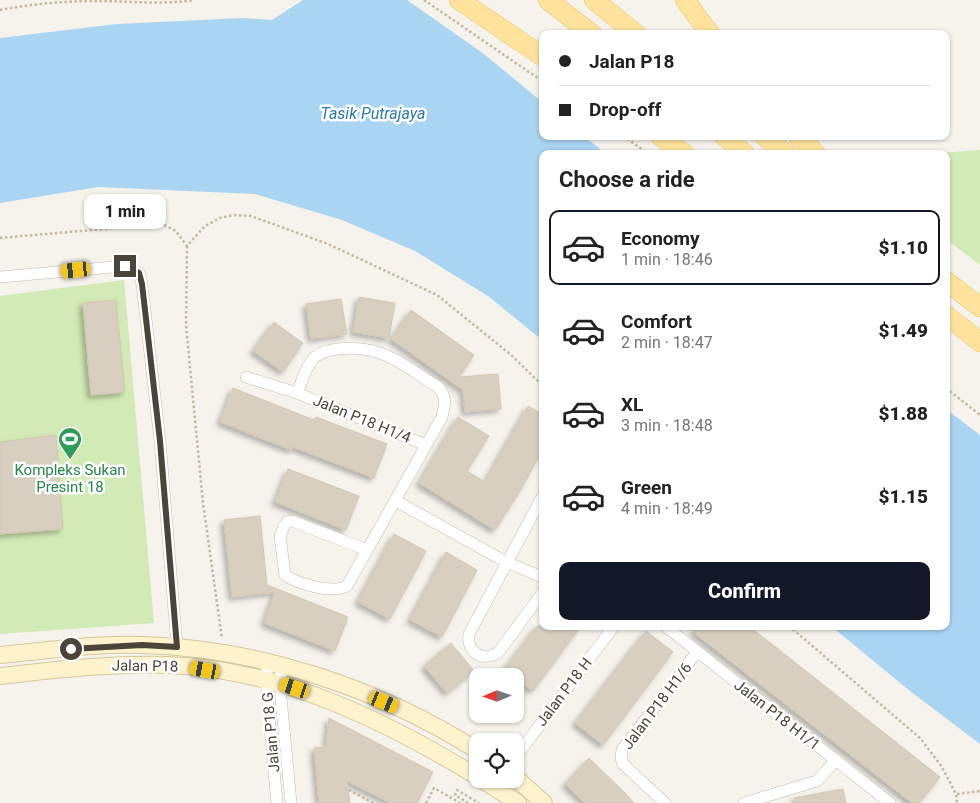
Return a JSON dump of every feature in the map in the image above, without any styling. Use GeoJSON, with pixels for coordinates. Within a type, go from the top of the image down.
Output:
{"type":"FeatureCollection","features":[{"type":"Feature","properties":{"kind":"main road"},"geometry":{"type":"LineString","coordinates":[[459,0],[539,54]]}},
{"type":"Feature","properties":{"kind":"main road"},"geometry":{"type":"LineString","coordinates":[[548,0],[587,30]]}},
{"type":"Feature","properties":{"kind":"main road"},"geometry":{"type":"LineString","coordinates":[[594,0],[631,30]]}},
{"type":"Feature","properties":{"kind":"main road"},"geometry":{"type":"LineString","coordinates":[[685,0],[707,30]]}},
{"type":"Feature","properties":{"kind":"main road"},"geometry":{"type":"LineString","coordinates":[[666,140],[679,150]]}},
{"type":"Feature","properties":{"kind":"main road"},"geometry":{"type":"LineString","coordinates":[[729,140],[740,150]]}},
{"type":"Feature","properties":{"kind":"main road"},"geometry":{"type":"LineString","coordinates":[[769,140],[781,150]]}},
{"type":"Feature","properties":{"kind":"main road"},"geometry":{"type":"LineString","coordinates":[[802,140],[812,150]]}},
{"type":"Feature","properties":{"kind":"main road"},"geometry":{"type":"LineString","coordinates":[[950,285],[980,307]]}},
{"type":"Feature","properties":{"kind":"main road"},"geometry":{"type":"LineString","coordinates":[[950,318],[980,342]]}},
{"type":"Feature","properties":{"kind":"main road"},"geometry":{"type":"LineString","coordinates":[[950,334],[980,354]]}},
{"type":"Feature","properties":{"kind":"street"},"geometry":{"type":"LineString","coordinates":[[0,277],[125,266],[139,273],[142,284],[159,432],[177,647]]}},
{"type":"Feature","properties":{"kind":"street","name":"Jalan P18 H1/4"},"geometry":{"type":"LineString","coordinates":[[297,393],[313,359],[322,353],[350,348],[367,348],[390,356],[438,387],[444,393],[444,409],[426,445],[347,586],[342,589],[327,590],[285,575],[281,530],[287,522],[292,521],[367,550]]}},
{"type":"Feature","properties":{"kind":"street","name":"Jalan P18 H1/4"},"geometry":{"type":"LineString","coordinates":[[246,377],[297,393],[426,445]]}},
{"type":"Feature","properties":{"kind":"street"},"geometry":{"type":"LineString","coordinates":[[396,501],[506,562],[539,576]]}},
{"type":"Feature","properties":{"kind":"street"},"geometry":{"type":"LineString","coordinates":[[539,502],[469,634],[469,645],[476,654],[487,657],[498,653],[539,597]]}},
{"type":"Feature","properties":{"kind":"street","name":"Jalan P18 H"},"geometry":{"type":"LineString","coordinates":[[524,746],[611,630]]}},
{"type":"Feature","properties":{"kind":"street","name":"Jalan P18 H1/1"},"geometry":{"type":"LineString","coordinates":[[670,630],[890,803]]}},
{"type":"Feature","properties":{"kind":"street","name":"Jalan P18"},"geometry":{"type":"LineString","coordinates":[[0,655],[86,647],[142,645],[225,653],[274,663],[316,675],[401,709],[445,730],[469,745]]}},
{"type":"Feature","properties":{"kind":"street","name":"Jalan P18 H1/6"},"geometry":{"type":"LineString","coordinates":[[665,803],[623,764],[621,758],[622,750],[697,652]]}},
{"type":"Feature","properties":{"kind":"street","name":"Jalan P18 G"},"geometry":{"type":"LineString","coordinates":[[274,663],[277,803]]}},
{"type":"Feature","properties":{"kind":"street","name":"Jalan P18"},"geometry":{"type":"LineString","coordinates":[[0,676],[106,665],[186,666],[274,681],[358,713],[420,742],[469,772]]}},
{"type":"Feature","properties":{"kind":"street","name":"Jalan P18 G"},"geometry":{"type":"LineString","coordinates":[[274,681],[281,698],[291,803]]}},
{"type":"Feature","properties":{"kind":"street"},"geometry":{"type":"LineString","coordinates":[[744,803],[817,781],[836,760]]}},
{"type":"Feature","properties":{"kind":"street"},"geometry":{"type":"LineString","coordinates":[[524,785],[544,803]]}},
{"type":"Feature","properties":{"kind":"street"},"geometry":{"type":"LineString","coordinates":[[495,788],[518,803]]}},
{"type":"Feature","properties":{"kind":"path"},"geometry":{"type":"LineString","coordinates":[[0,10],[40,3],[96,1],[177,3],[194,0]]}},
{"type":"Feature","properties":{"kind":"path"},"geometry":{"type":"LineString","coordinates":[[424,0],[539,79]]}},
{"type":"Feature","properties":{"kind":"path"},"geometry":{"type":"LineString","coordinates":[[629,140],[643,150]]}},
{"type":"Feature","properties":{"kind":"path"},"geometry":{"type":"LineString","coordinates":[[187,246],[205,226],[220,218],[234,215],[251,216],[328,244],[436,296],[510,354],[539,382]]}},
{"type":"Feature","properties":{"kind":"path"},"geometry":{"type":"LineString","coordinates":[[0,238],[162,224],[176,231],[187,246],[186,325],[203,503],[220,632],[225,653]]}},
{"type":"Feature","properties":{"kind":"path"},"geometry":{"type":"LineString","coordinates":[[950,391],[980,415]]}},
{"type":"Feature","properties":{"kind":"path"},"geometry":{"type":"LineString","coordinates":[[794,630],[920,738],[942,767],[956,794],[957,803]]}},
{"type":"Feature","properties":{"kind":"path"},"geometry":{"type":"LineString","coordinates":[[426,803],[434,788],[460,803]]}},
{"type":"Feature","properties":{"kind":"path"},"geometry":{"type":"LineString","coordinates":[[348,790],[373,803]]}},
{"type":"Feature","properties":{"kind":"path"},"geometry":{"type":"LineString","coordinates":[[468,803],[455,795],[456,790],[479,803]]}},
{"type":"Feature","properties":{"kind":"path"},"geometry":{"type":"LineString","coordinates":[[956,794],[980,791]]}},
{"type":"Feature","properties":{"kind":"green space"},"geometry":{"type":"Polygon","coordinates":[[[980,150],[980,265],[950,242],[950,152],[980,150]]]}},
{"type":"Feature","properties":{"kind":"green space","name":"Kompleks Sukan Presint 18"},"geometry":{"type":"Polygon","coordinates":[[[124,280],[154,623],[0,634],[0,296],[124,280]]]}},
{"type":"Feature","properties":{"kind":"water","name":"Tasik Putrajaya"},"geometry":{"type":"Polygon","coordinates":[[[303,0],[407,0],[484,54],[539,100],[539,140],[589,140],[601,150],[539,150],[539,338],[488,296],[415,251],[342,220],[255,194],[98,187],[0,203],[0,38],[117,24],[243,18],[272,20],[303,0]]]}},
{"type":"Feature","properties":{"kind":"water"},"geometry":{"type":"Polygon","coordinates":[[[950,412],[980,435],[980,744],[910,691],[836,630],[950,630],[950,412]]]}},
{"type":"Feature","properties":{"kind":"building"},"geometry":{"type":"Polygon","coordinates":[[[359,297],[395,303],[389,338],[353,332],[359,297]]]}},
{"type":"Feature","properties":{"kind":"building"},"geometry":{"type":"Polygon","coordinates":[[[341,299],[347,334],[311,339],[306,304],[341,299]]]}},
{"type":"Feature","properties":{"kind":"building"},"geometry":{"type":"Polygon","coordinates":[[[116,300],[125,392],[91,395],[83,303],[116,300]]]}},
{"type":"Feature","properties":{"kind":"building"},"geometry":{"type":"Polygon","coordinates":[[[411,310],[474,355],[459,377],[498,374],[501,409],[465,412],[463,390],[391,339],[411,310]]]}},
{"type":"Feature","properties":{"kind":"building"},"geometry":{"type":"Polygon","coordinates":[[[274,322],[303,343],[283,372],[253,351],[274,322]]]}},
{"type":"Feature","properties":{"kind":"building"},"geometry":{"type":"Polygon","coordinates":[[[233,388],[314,420],[316,417],[387,444],[374,478],[293,447],[291,450],[220,422],[233,388]]]}},
{"type":"Feature","properties":{"kind":"building"},"geometry":{"type":"Polygon","coordinates":[[[528,406],[539,412],[539,456],[495,530],[419,483],[458,417],[489,436],[467,471],[485,482],[528,406]]]}},
{"type":"Feature","properties":{"kind":"building"},"geometry":{"type":"Polygon","coordinates":[[[56,435],[63,529],[0,534],[0,442],[56,435]]]}},
{"type":"Feature","properties":{"kind":"building"},"geometry":{"type":"Polygon","coordinates":[[[288,469],[359,496],[346,530],[275,502],[288,469]]]}},
{"type":"Feature","properties":{"kind":"building"},"geometry":{"type":"Polygon","coordinates":[[[260,516],[267,585],[348,617],[335,651],[264,623],[275,592],[232,597],[224,520],[260,516]]]}},
{"type":"Feature","properties":{"kind":"building"},"geometry":{"type":"Polygon","coordinates":[[[394,534],[426,551],[390,619],[358,602],[394,534]]]}},
{"type":"Feature","properties":{"kind":"building"},"geometry":{"type":"Polygon","coordinates":[[[446,552],[477,570],[442,637],[410,620],[446,552]]]}},
{"type":"Feature","properties":{"kind":"building"},"geometry":{"type":"Polygon","coordinates":[[[537,626],[539,626],[539,630],[578,630],[533,691],[524,684],[524,668],[506,668],[537,626]]]}},
{"type":"Feature","properties":{"kind":"building"},"geometry":{"type":"Polygon","coordinates":[[[695,630],[754,630],[940,777],[919,803],[912,803],[693,632],[695,630]]]}},
{"type":"Feature","properties":{"kind":"building"},"geometry":{"type":"Polygon","coordinates":[[[646,631],[673,652],[603,745],[575,723],[646,631]]]}},
{"type":"Feature","properties":{"kind":"building"},"geometry":{"type":"Polygon","coordinates":[[[451,643],[472,668],[469,668],[469,675],[447,693],[424,666],[451,643]]]}},
{"type":"Feature","properties":{"kind":"building"},"geometry":{"type":"Polygon","coordinates":[[[329,718],[433,772],[417,803],[391,803],[347,781],[350,803],[319,803],[314,748],[326,747],[329,718]]]}},
{"type":"Feature","properties":{"kind":"building"},"geometry":{"type":"Polygon","coordinates":[[[589,758],[634,803],[585,803],[565,784],[589,758]]]}},
{"type":"Feature","properties":{"kind":"building"},"geometry":{"type":"Polygon","coordinates":[[[843,789],[846,803],[795,803],[794,798],[843,789]]]}},
{"type":"Feature","properties":{"kind":"place","name":"Kompleks Sukan Presint 18"},"geometry":{"type":"Point","coordinates":[70,460]}},
{"type":"Feature","properties":{"kind":"route"},"geometry":{"type":"LineString","coordinates":[[71,649],[142,645],[177,647],[160,441],[142,284],[139,273],[131,267],[125,266]]}}]}
